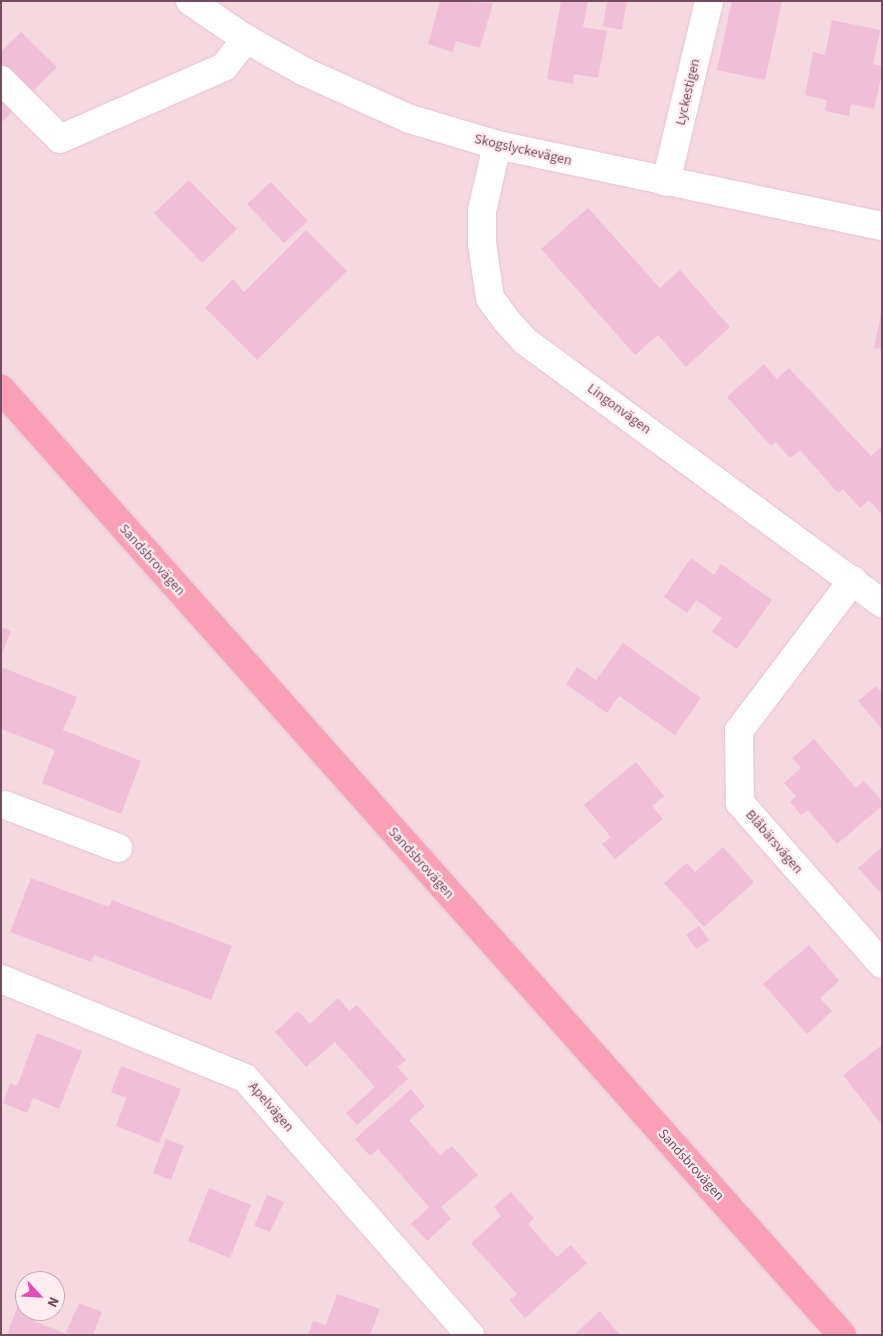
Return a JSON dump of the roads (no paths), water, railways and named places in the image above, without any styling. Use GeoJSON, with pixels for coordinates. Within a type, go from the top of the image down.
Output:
{"type":"FeatureCollection","features":[{"type":"Feature","properties":{"kind":"main road","name":"Sandsbrovägen"},"geometry":{"type":"LineString","coordinates":[[1,389],[842,1335]]}},
{"type":"Feature","properties":{"kind":"street","name":"Skogslyckevägen"},"geometry":{"type":"LineString","coordinates":[[190,1],[246,39],[362,99],[410,119],[497,145],[882,226]]}},
{"type":"Feature","properties":{"kind":"street","name":"Lyckestigen"},"geometry":{"type":"LineString","coordinates":[[666,182],[709,1]]}},
{"type":"Feature","properties":{"kind":"street"},"geometry":{"type":"LineString","coordinates":[[1,80],[60,139],[224,68],[246,39]]}},
{"type":"Feature","properties":{"kind":"street","name":"Lingonvägen"},"geometry":{"type":"LineString","coordinates":[[497,145],[482,211],[482,243],[490,298],[506,320],[525,341],[882,603]]}},
{"type":"Feature","properties":{"kind":"street","name":"Blåbärsvägen"},"geometry":{"type":"LineString","coordinates":[[853,580],[739,731],[740,803],[882,964]]}},
{"type":"Feature","properties":{"kind":"street"},"geometry":{"type":"LineString","coordinates":[[3,806],[118,848]]}},
{"type":"Feature","properties":{"kind":"street","name":"Apelvägen"},"geometry":{"type":"LineString","coordinates":[[1,979],[245,1078],[470,1335]]}}]}
